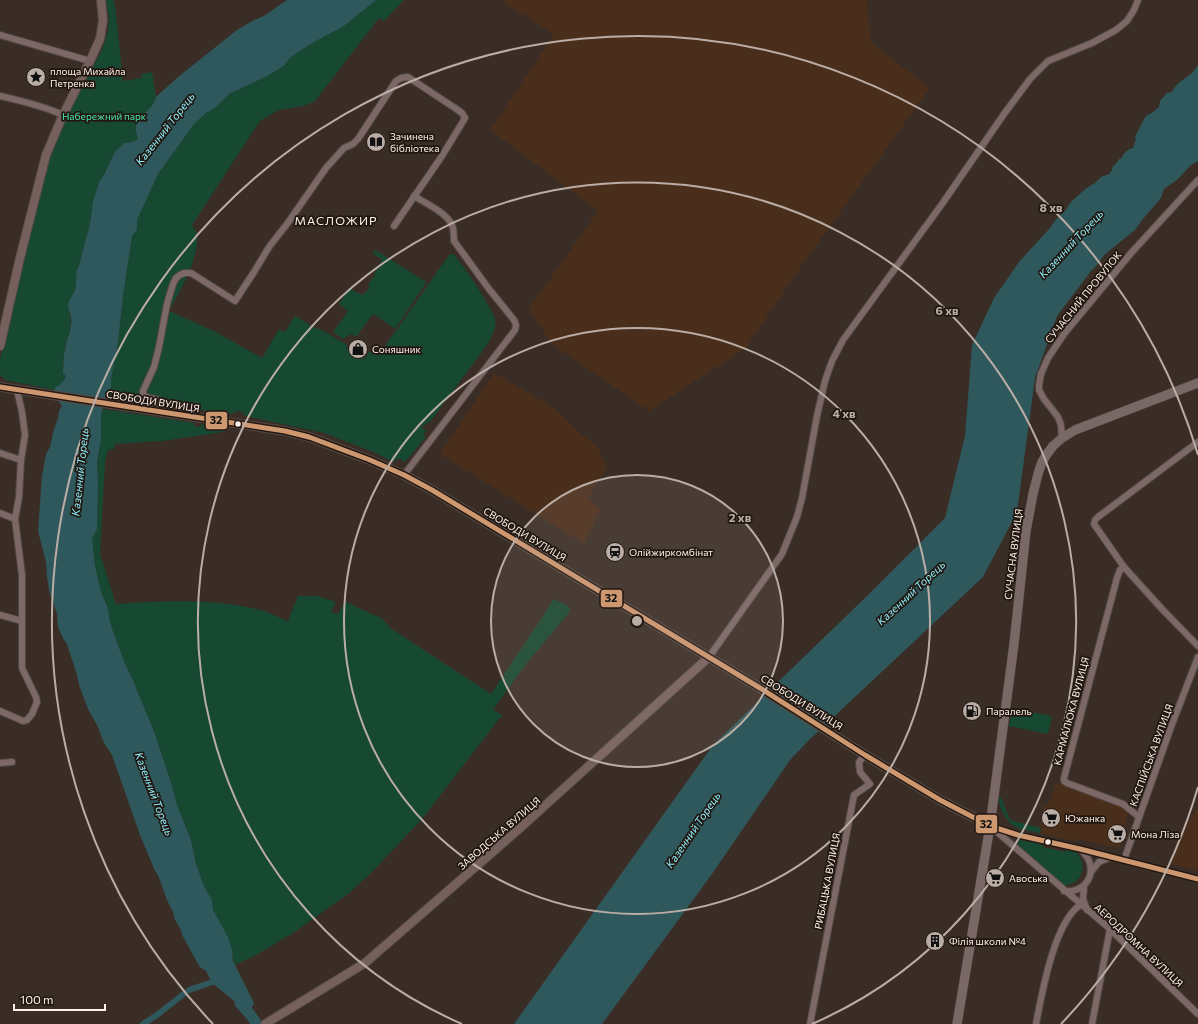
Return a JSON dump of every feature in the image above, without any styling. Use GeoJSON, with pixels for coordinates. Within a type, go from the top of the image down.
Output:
{"type":"FeatureCollection","features":[{"type":"Feature","properties":{"kind":"main road"},"geometry":{"type":"LineString","coordinates":[[0,346],[44,163],[63,115],[100,39],[104,20],[101,0]]}},
{"type":"Feature","properties":{"kind":"main road","name":"СУЧАСНА ВУЛИЦЯ"},"geometry":{"type":"LineString","coordinates":[[957,1024],[990,826],[1014,644],[1026,531],[1033,494],[1042,462],[1053,446],[1075,430],[1198,383]]}},
{"type":"Feature","properties":{"kind":"main road","name":"СВОБОДИ ВУЛИЦЯ"},"geometry":{"type":"LineString","coordinates":[[0,387],[285,431],[309,437],[370,460],[404,475],[486,521],[940,800],[990,826]]}},
{"type":"Feature","properties":{"kind":"main road","name":"ЗАВОДСЬКА ВУЛИЦЯ"},"geometry":{"type":"LineString","coordinates":[[265,1024],[365,963],[519,829],[709,657]]}},
{"type":"Feature","properties":{"kind":"street"},"geometry":{"type":"LineString","coordinates":[[709,657],[782,554],[797,517],[802,498],[825,381],[832,361],[843,340],[942,204],[1030,79],[1048,61],[1092,43],[1116,30],[1127,21],[1138,0]]}},
{"type":"Feature","properties":{"kind":"street"},"geometry":{"type":"LineString","coordinates":[[0,35],[90,61]]}},
{"type":"Feature","properties":{"kind":"street"},"geometry":{"type":"LineString","coordinates":[[158,412],[158,400],[143,396],[143,390],[154,366],[167,304],[176,278],[184,273],[191,273],[235,301],[268,247],[287,224],[326,168],[344,148],[353,144],[358,139],[396,81],[401,78],[408,77],[456,108],[465,118],[442,156],[394,226]]}},
{"type":"Feature","properties":{"kind":"street"},"geometry":{"type":"LineString","coordinates":[[0,96],[32,103],[63,115]]}},
{"type":"Feature","properties":{"kind":"street","name":"СУЧАСНИЙ ПРОВУЛОК"},"geometry":{"type":"LineString","coordinates":[[1062,438],[1061,425],[1058,417],[1039,390],[1044,365],[1072,325],[1132,252],[1198,180]]}},
{"type":"Feature","properties":{"kind":"street"},"geometry":{"type":"LineString","coordinates":[[404,475],[515,330],[516,325],[514,320],[454,241],[453,231],[449,220],[414,196]]}},
{"type":"Feature","properties":{"kind":"street"},"geometry":{"type":"LineString","coordinates":[[0,710],[22,721],[27,720],[32,714],[37,702],[22,668],[22,575],[15,519],[19,497],[21,460],[25,435],[17,390]]}},
{"type":"Feature","properties":{"kind":"street"},"geometry":{"type":"LineString","coordinates":[[1198,442],[1098,517],[1094,524],[1124,567],[1198,646]]}},
{"type":"Feature","properties":{"kind":"street"},"geometry":{"type":"LineString","coordinates":[[0,454],[21,460]]}},
{"type":"Feature","properties":{"kind":"street"},"geometry":{"type":"LineString","coordinates":[[0,513],[15,519]]}},
{"type":"Feature","properties":{"kind":"street","name":"КАРМАЛЮКА ВУЛИЦЯ"},"geometry":{"type":"LineString","coordinates":[[1124,567],[1120,570],[1116,578],[1064,781],[1123,804],[1139,817]]}},
{"type":"Feature","properties":{"kind":"street"},"geometry":{"type":"LineString","coordinates":[[0,615],[22,621]]}},
{"type":"Feature","properties":{"kind":"street","name":"КАСПІЙСЬКА ВУЛИЦЯ"},"geometry":{"type":"LineString","coordinates":[[1124,860],[1198,657]]}},
{"type":"Feature","properties":{"kind":"street","name":"РИБАЦЬКА ВУЛИЦЯ"},"geometry":{"type":"LineString","coordinates":[[810,1024],[854,795],[870,784],[860,772],[859,762],[865,755]]}},
{"type":"Feature","properties":{"kind":"street"},"geometry":{"type":"LineString","coordinates":[[0,763],[12,762]]}},
{"type":"Feature","properties":{"kind":"street"},"geometry":{"type":"LineString","coordinates":[[990,826],[1018,835],[1080,849],[1198,880]]}},
{"type":"Feature","properties":{"kind":"street","name":"АЕРОДРОМНА ВУЛИЦЯ"},"geometry":{"type":"LineString","coordinates":[[990,826],[1080,905],[1110,929],[1198,1014]]}},
{"type":"Feature","properties":{"kind":"street"},"geometry":{"type":"LineString","coordinates":[[1080,849],[1087,857],[1091,872]]}},
{"type":"Feature","properties":{"kind":"street"},"geometry":{"type":"LineString","coordinates":[[1088,911],[1083,899],[1084,886],[1091,872],[1099,862],[1111,857]]}},
{"type":"Feature","properties":{"kind":"street"},"geometry":{"type":"LineString","coordinates":[[1064,891],[1071,892],[1084,886]]}},
{"type":"Feature","properties":{"kind":"street"},"geometry":{"type":"LineString","coordinates":[[1036,1024],[1050,962],[1062,928],[1074,909],[1080,905]]}},
{"type":"Feature","properties":{"kind":"street"},"geometry":{"type":"LineString","coordinates":[[1092,1024],[1110,929]]}},
{"type":"Feature","properties":{"kind":"shaded area"},"geometry":{"type":"Polygon","coordinates":[[[504,0],[867,0],[870,38],[874,45],[930,88],[799,269],[746,348],[649,411],[552,344],[529,309],[598,211],[490,130],[554,34],[503,2],[504,0]]]}},
{"type":"Feature","properties":{"kind":"shaded area"},"geometry":{"type":"Polygon","coordinates":[[[494,373],[553,407],[597,447],[607,466],[588,499],[601,509],[584,544],[440,454],[494,373]]]}},
{"type":"Feature","properties":{"kind":"shaded area"},"geometry":{"type":"Polygon","coordinates":[[[1056,783],[1124,807],[1128,810],[1124,833],[1127,834],[1120,847],[1076,839],[1075,841],[1040,833],[1044,805],[1048,806],[1056,783]]]}},
{"type":"Feature","properties":{"kind":"shaded area"},"geometry":{"type":"Polygon","coordinates":[[[1198,806],[1198,871],[1170,863],[1181,833],[1198,806]]]}},
{"type":"Feature","properties":{"kind":"green space","name":"Набережний парк"},"geometry":{"type":"Polygon","coordinates":[[[106,0],[113,0],[115,5],[123,81],[141,78],[142,74],[152,72],[156,97],[155,101],[140,118],[136,126],[138,139],[132,142],[124,143],[115,152],[99,182],[90,224],[78,269],[76,271],[75,290],[69,304],[71,328],[66,345],[63,369],[66,376],[55,390],[5,380],[0,375],[0,360],[21,267],[49,156],[83,84],[102,50],[108,31],[109,19],[106,0]]]}},
{"type":"Feature","properties":{"kind":"green space"},"geometry":{"type":"Polygon","coordinates":[[[376,0],[404,0],[384,21],[379,18],[315,101],[304,106],[279,110],[260,121],[192,225],[197,235],[195,255],[188,275],[169,311],[214,331],[262,358],[279,329],[285,332],[295,316],[347,345],[346,347],[364,359],[370,351],[378,356],[449,255],[453,254],[483,296],[493,314],[495,325],[489,342],[431,421],[421,427],[426,430],[423,435],[426,437],[407,460],[404,462],[401,459],[397,459],[393,462],[376,453],[324,433],[246,416],[243,412],[236,411],[235,413],[228,414],[106,394],[111,387],[132,236],[137,230],[137,220],[158,174],[194,124],[207,112],[216,107],[229,94],[284,66],[289,59],[298,52],[344,26],[376,0]]]}},
{"type":"Feature","properties":{"kind":"green space"},"geometry":{"type":"Polygon","coordinates":[[[375,250],[426,283],[395,329],[375,315],[372,315],[357,336],[351,334],[343,339],[333,332],[348,311],[339,304],[349,288],[362,295],[370,286],[368,285],[375,275],[374,274],[377,268],[379,269],[382,263],[380,262],[382,259],[373,254],[375,250]]]}},
{"type":"Feature","properties":{"kind":"green space"},"geometry":{"type":"Polygon","coordinates":[[[103,409],[194,423],[194,426],[201,427],[201,424],[224,427],[223,432],[162,441],[115,444],[114,449],[108,450],[105,462],[100,554],[116,604],[169,601],[222,603],[260,610],[288,621],[298,596],[318,596],[336,602],[331,612],[337,614],[346,602],[383,619],[390,628],[491,694],[553,599],[568,606],[570,609],[568,614],[526,664],[493,710],[502,715],[422,819],[370,874],[348,894],[293,933],[256,955],[235,965],[228,937],[213,910],[212,900],[204,886],[196,864],[191,840],[177,805],[155,734],[125,664],[110,623],[108,609],[101,592],[95,566],[92,539],[97,529],[97,462],[101,439],[101,414],[103,409]]]}},
{"type":"Feature","properties":{"kind":"green space"},"geometry":{"type":"Polygon","coordinates":[[[1012,709],[1052,716],[1048,734],[1009,726],[1012,709]]]}},
{"type":"Feature","properties":{"kind":"green space"},"geometry":{"type":"Polygon","coordinates":[[[1001,797],[1010,820],[1041,828],[1040,833],[1023,830],[1011,823],[1000,807],[999,798],[1001,797]]]}},
{"type":"Feature","properties":{"kind":"green space"},"geometry":{"type":"Polygon","coordinates":[[[1019,840],[1043,843],[1043,847],[1065,852],[1067,848],[1075,852],[1080,857],[1082,864],[1080,876],[1070,885],[1063,885],[1018,845],[1019,840]]]}},
{"type":"Feature","properties":{"kind":"water"},"geometry":{"type":"Polygon","coordinates":[[[287,0],[376,0],[344,26],[298,52],[289,59],[284,66],[229,94],[216,107],[206,113],[194,124],[158,174],[137,220],[137,230],[132,236],[111,387],[107,393],[101,414],[101,439],[97,462],[97,529],[92,539],[95,566],[101,592],[108,609],[110,623],[125,664],[155,734],[177,805],[191,840],[196,864],[204,886],[212,900],[213,910],[228,937],[232,950],[233,961],[254,1003],[249,1013],[212,983],[206,971],[200,967],[197,962],[174,918],[158,875],[140,835],[112,755],[104,743],[97,725],[88,709],[67,644],[58,627],[57,614],[49,591],[46,562],[38,531],[42,476],[46,454],[50,447],[59,411],[62,406],[55,396],[55,387],[62,383],[66,376],[63,373],[64,354],[71,324],[68,305],[75,290],[76,271],[78,269],[90,224],[93,202],[99,182],[115,152],[124,143],[132,142],[138,139],[136,126],[140,118],[155,101],[156,97],[178,77],[237,30],[264,16],[287,0]]]}},
{"type":"Feature","properties":{"kind":"water"},"geometry":{"type":"Polygon","coordinates":[[[1198,65],[1198,161],[1190,166],[1178,179],[1164,189],[1161,198],[1135,230],[1104,255],[1057,316],[1035,378],[1017,512],[983,577],[809,740],[790,760],[712,874],[602,1024],[514,1024],[713,745],[945,518],[965,436],[972,345],[994,298],[1019,262],[1050,228],[1057,218],[1065,211],[1071,202],[1101,177],[1109,174],[1119,159],[1122,158],[1128,150],[1133,148],[1136,139],[1135,137],[1147,115],[1159,107],[1160,101],[1167,93],[1172,92],[1176,86],[1192,73],[1198,65]]]}},
{"type":"Feature","properties":{"kind":"waterway"},"geometry":{"type":"LineString","coordinates":[[189,990],[218,980]]}},
{"type":"Feature","properties":{"kind":"waterway"},"geometry":{"type":"LineString","coordinates":[[143,1024],[185,993]]}},
{"type":"Feature","properties":{"kind":"waterway","name":"Казенний Торець"},"geometry":{"type":"LineString","coordinates":[[240,1003],[257,1024]]}},
{"type":"Feature","properties":{"kind":"transit line","name":"32"},"geometry":{"type":"LineString","coordinates":[[0,387],[285,431],[309,437],[370,460],[404,475],[432,490],[760,688],[865,755],[940,800],[990,826],[1018,835],[1198,879]]}},
{"type":"Feature","properties":{"kind":"place","name":"площа Михайла Петренка"},"geometry":{"type":"Point","coordinates":[36,77]}},
{"type":"Feature","properties":{"kind":"place","name":"Зачинена бібліотека"},"geometry":{"type":"Point","coordinates":[376,142]}},
{"type":"Feature","properties":{"kind":"place","name":"Соняшник"},"geometry":{"type":"Point","coordinates":[358,349]}},
{"type":"Feature","properties":{"kind":"place","name":"Олійжиркомбiнат"},"geometry":{"type":"Point","coordinates":[615,552]}},
{"type":"Feature","properties":{"kind":"place","name":"Паралель"},"geometry":{"type":"Point","coordinates":[972,711]}},
{"type":"Feature","properties":{"kind":"place","name":"Южанка"},"geometry":{"type":"Point","coordinates":[1051,818]}},
{"type":"Feature","properties":{"kind":"place","name":"Мона Ліза"},"geometry":{"type":"Point","coordinates":[1117,834]}},
{"type":"Feature","properties":{"kind":"place","name":"Авоська"},"geometry":{"type":"Point","coordinates":[995,878]}},
{"type":"Feature","properties":{"kind":"place","name":"Філія школи №4"},"geometry":{"type":"Point","coordinates":[935,941]}},
{"type":"Feature","properties":{"kind":"district","name":"МАСЛОЖИР"},"geometry":{"type":"Point","coordinates":[336,221]}}]}
